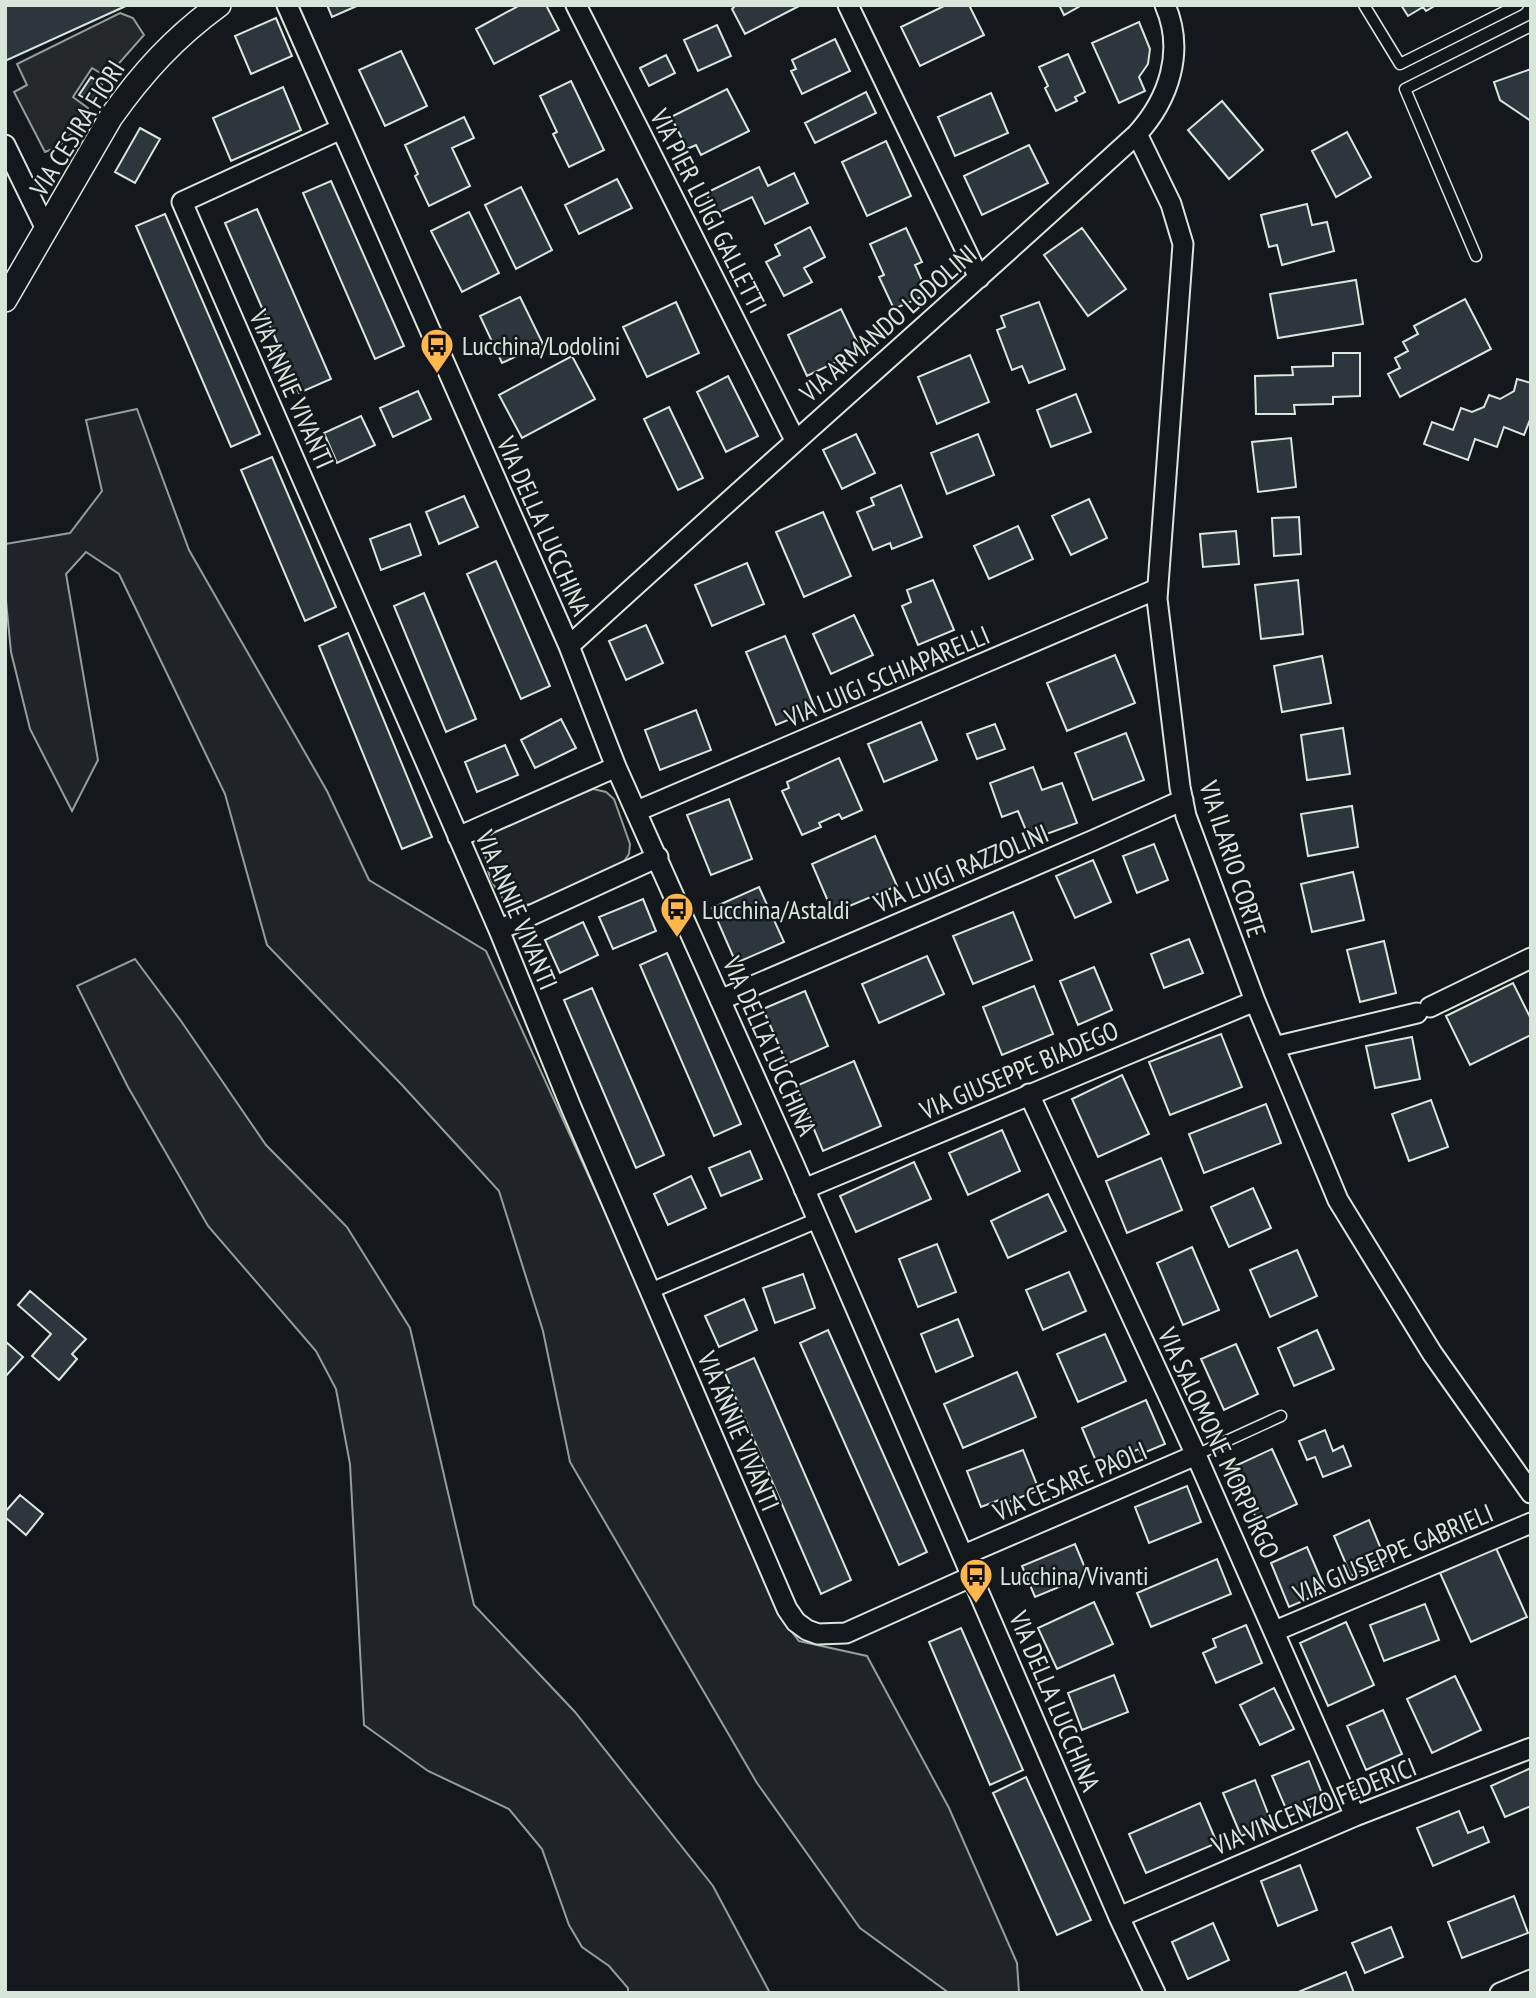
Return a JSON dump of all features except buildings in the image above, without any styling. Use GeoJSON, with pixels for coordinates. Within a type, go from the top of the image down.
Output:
{"type":"FeatureCollection","features":[{"type":"Feature","properties":{"kind":"street","name":"VIA CESIRA FIORI"},"geometry":{"type":"LineString","coordinates":[[5,300],[111,117],[143,74],[186,30],[219,5]]}},
{"type":"Feature","properties":{"kind":"street","name":"VIA DELLA LUCCHINA"},"geometry":{"type":"LineString","coordinates":[[287,5],[569,646],[616,766],[818,1220],[1119,1917],[1155,1993]]}},
{"type":"Feature","properties":{"kind":"street","name":"VIA PIER LUIGI GALLETTI"},"geometry":{"type":"LineString","coordinates":[[576,5],[795,440]]}},
{"type":"Feature","properties":{"kind":"street"},"geometry":{"type":"LineString","coordinates":[[848,5],[979,278]]}},
{"type":"Feature","properties":{"kind":"street","name":"VIA ARMANDO LODOLINI"},"geometry":{"type":"LineString","coordinates":[[569,646],[1137,134],[1155,114],[1163,99],[1173,64],[1172,31],[1165,5]]}},
{"type":"Feature","properties":{"kind":"street","name":"VIA ANNIE VIVANTI"},"geometry":{"type":"LineString","coordinates":[[341,129],[182,202],[499,930],[571,1107],[787,1609],[796,1622],[818,1634],[846,1633],[973,1576]]}},
{"type":"Feature","properties":{"kind":"street","name":"VIA ILARIO CORTE"},"geometry":{"type":"LineString","coordinates":[[1137,134],[1171,204],[1183,244],[1157,589],[1182,800],[1189,826],[1255,1001],[1344,1210],[1432,1353],[1531,1493]]}},
{"type":"Feature","properties":{"kind":"street"},"geometry":{"type":"LineString","coordinates":[[5,145],[46,229]]}},
{"type":"Feature","properties":{"kind":"street","name":"VIA LUIGI SCHIAPARELLI"},"geometry":{"type":"LineString","coordinates":[[637,811],[1157,589]]}},
{"type":"Feature","properties":{"kind":"street"},"geometry":{"type":"LineString","coordinates":[[458,837],[616,766]]}},
{"type":"Feature","properties":{"kind":"street","name":"VIA LUIGI RAZZOLINI"},"geometry":{"type":"LineString","coordinates":[[720,1000],[1182,800]]}},
{"type":"Feature","properties":{"kind":"street"},"geometry":{"type":"LineString","coordinates":[[499,930],[658,857]]}},
{"type":"Feature","properties":{"kind":"street"},"geometry":{"type":"LineString","coordinates":[[1274,1047],[1423,1010],[1531,958]]}},
{"type":"Feature","properties":{"kind":"street","name":"VIA GIUSEPPE BIADEGO"},"geometry":{"type":"LineString","coordinates":[[804,1189],[1255,1001]]}},
{"type":"Feature","properties":{"kind":"street","name":"VIA SALOMONE MORPURGO"},"geometry":{"type":"LineString","coordinates":[[1029,1094],[1196,1455],[1355,1815]]}},
{"type":"Feature","properties":{"kind":"street"},"geometry":{"type":"LineString","coordinates":[[650,1291],[818,1220]]}},
{"type":"Feature","properties":{"kind":"street","name":"VIA CESARE PAOLI"},"geometry":{"type":"LineString","coordinates":[[964,1555],[1196,1455]]}},
{"type":"Feature","properties":{"kind":"street","name":"VIA GIUSEPPE GABRIELI"},"geometry":{"type":"LineString","coordinates":[[1275,1631],[1531,1523]]}},
{"type":"Feature","properties":{"kind":"street","name":"VIA VINCENZO FEDERICI"},"geometry":{"type":"LineString","coordinates":[[1119,1917],[1355,1815],[1531,1748]]}},
{"type":"Feature","properties":{"kind":"street"},"geometry":{"type":"LineString","coordinates":[[1500,1993],[1531,1980]]}},
{"type":"Feature","properties":{"kind":"lane"},"geometry":{"type":"LineString","coordinates":[[1364,5],[1400,64],[1518,5]]}},
{"type":"Feature","properties":{"kind":"lane"},"geometry":{"type":"LineString","coordinates":[[1476,256],[1405,89],[1531,26]]}},
{"type":"Feature","properties":{"kind":"lane"},"geometry":{"type":"LineString","coordinates":[[1196,1455],[1281,1416]]}},
{"type":"Feature","properties":{"kind":"shaded area"},"geometry":{"type":"Polygon","coordinates":[[[120,13],[133,18],[144,35],[107,77],[92,68],[73,97],[88,108],[75,131],[58,147],[45,152],[14,92],[27,85],[17,64],[120,13]]]}},
{"type":"Feature","properties":{"kind":"shaded area"},"geometry":{"type":"Polygon","coordinates":[[[137,409],[189,550],[327,791],[369,880],[486,951],[668,1350],[782,1619],[799,1641],[867,1656],[949,1808],[1017,1963],[1019,1993],[949,1993],[860,1928],[757,1783],[570,1462],[543,1331],[499,1191],[402,1085],[267,945],[225,794],[119,574],[86,552],[66,574],[98,760],[72,811],[30,729],[11,652],[5,591],[5,544],[70,533],[102,491],[86,420],[137,409]]]}},
{"type":"Feature","properties":{"kind":"shaded area"},"geometry":{"type":"Polygon","coordinates":[[[593,789],[606,792],[614,799],[630,844],[629,854],[623,863],[534,904],[521,905],[505,901],[489,875],[487,865],[487,846],[496,829],[593,789]]]}},
{"type":"Feature","properties":{"kind":"shaded area"},"geometry":{"type":"Polygon","coordinates":[[[135,959],[266,1145],[347,1227],[410,1328],[474,1605],[575,1712],[713,1886],[770,1993],[628,1993],[628,1988],[609,1966],[582,1947],[569,1925],[542,1849],[509,1809],[428,1771],[364,1725],[350,1464],[336,1389],[316,1351],[208,1226],[128,1087],[77,986],[135,959]]]}},
{"type":"Feature","properties":{"kind":"place","name":"Lucchina/Lodolini"},"geometry":{"type":"Point","coordinates":[437,375]}},
{"type":"Feature","properties":{"kind":"place","name":"Lucchina/Astaldi"},"geometry":{"type":"Point","coordinates":[677,939]}},
{"type":"Feature","properties":{"kind":"place","name":"Lucchina/Vivanti"},"geometry":{"type":"Point","coordinates":[976,1605]}}]}
